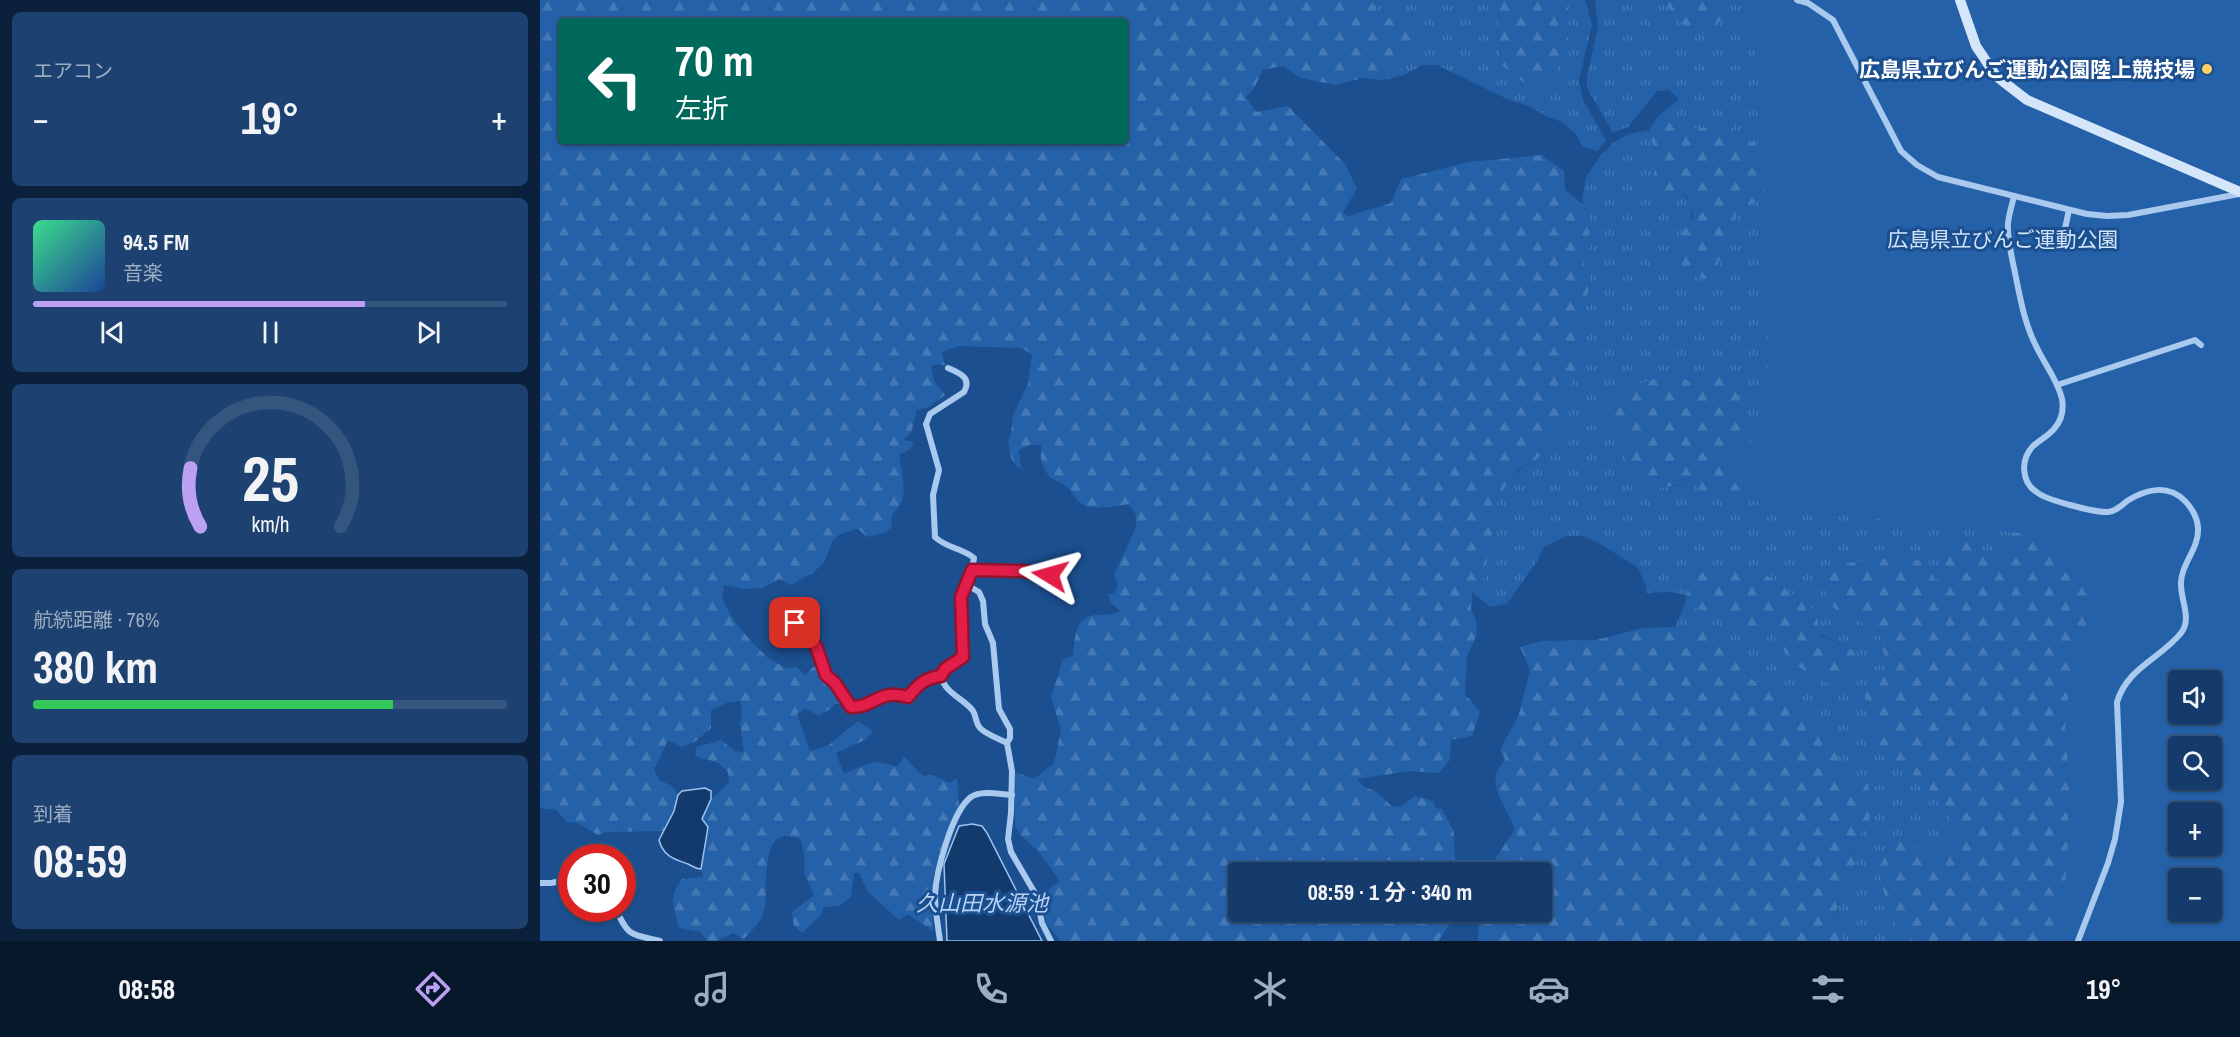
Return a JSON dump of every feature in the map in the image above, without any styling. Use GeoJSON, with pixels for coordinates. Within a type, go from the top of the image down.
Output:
{"type":"FeatureCollection","features":[{"type":"Feature","properties":{"kind":"street"},"geometry":{"type":"LineString","coordinates":[[1797,0],[1808,3],[1833,20],[1901,151],[1917,165],[1938,177],[2069,210],[2107,216],[2128,215],[2240,193]]}},
{"type":"Feature","properties":{"kind":"street"},"geometry":{"type":"LineString","coordinates":[[1960,0],[1976,46],[1996,76],[2027,100],[2240,193]]}},
{"type":"Feature","properties":{"kind":"street"},"geometry":{"type":"LineString","coordinates":[[2014,196],[2008,224],[2009,241],[2025,321],[2061,397],[2061,417],[2054,429],[2027,454],[2024,464],[2028,484],[2036,493],[2107,512],[2140,494],[2162,489],[2174,493],[2190,506],[2196,518],[2198,530],[2194,547],[2182,576],[2182,596],[2186,615],[2181,633],[2133,674],[2120,693],[2117,702],[2121,802],[2115,839],[2078,941]]}},
{"type":"Feature","properties":{"kind":"street"},"geometry":{"type":"LineString","coordinates":[[2063,238],[2069,210]]}},
{"type":"Feature","properties":{"kind":"street"},"geometry":{"type":"LineString","coordinates":[[2057,385],[2195,340],[2201,345]]}},
{"type":"Feature","properties":{"kind":"street"},"geometry":{"type":"LineString","coordinates":[[948,368],[961,373],[967,380],[967,386],[964,392],[930,414],[927,419],[926,424],[939,470],[933,495],[935,537],[940,542],[968,553],[974,558],[972,570],[961,597],[963,657],[945,669],[941,681],[959,701],[973,711],[982,730],[1007,743]]}},
{"type":"Feature","properties":{"kind":"street"},"geometry":{"type":"LineString","coordinates":[[972,570],[1023,571],[1050,575]]}},
{"type":"Feature","properties":{"kind":"street"},"geometry":{"type":"LineString","coordinates":[[967,585],[979,592],[983,601],[985,624],[993,643],[999,709],[1010,729],[1010,738],[1007,743],[1011,762],[1009,846],[1036,895],[1042,923],[1051,941]]}},
{"type":"Feature","properties":{"kind":"street"},"geometry":{"type":"LineString","coordinates":[[795,623],[816,646],[826,675],[835,683],[851,707],[859,707],[886,694],[908,697],[921,681],[941,676]]}},
{"type":"Feature","properties":{"kind":"street"},"geometry":{"type":"LineString","coordinates":[[940,941],[935,896],[938,874],[951,829],[963,806],[971,798],[980,794],[1011,795]]}},
{"type":"Feature","properties":{"kind":"street"},"geometry":{"type":"LineString","coordinates":[[540,883],[558,882]]}},
{"type":"Feature","properties":{"kind":"street"},"geometry":{"type":"LineString","coordinates":[[621,922],[624,928],[636,935],[660,941]]}},
{"type":"Feature","properties":{"kind":"green space"},"geometry":{"type":"Polygon","coordinates":[[[540,0],[1371,0],[1380,16],[1417,24],[1419,41],[1397,61],[1405,75],[1382,80],[1363,78],[1335,85],[1301,78],[1283,66],[1263,70],[1254,88],[1246,97],[1256,112],[1288,106],[1345,164],[1357,189],[1343,212],[1348,216],[1391,203],[1401,179],[1469,162],[1542,155],[1564,171],[1565,190],[1583,204],[1590,223],[1589,244],[1584,264],[1590,284],[1583,312],[1578,368],[1568,389],[1560,429],[1543,432],[1547,449],[1514,474],[1497,504],[1481,589],[1472,592],[1471,610],[1476,620],[1477,634],[1467,657],[1465,694],[1480,712],[1472,736],[1451,740],[1450,760],[1439,773],[1410,771],[1357,779],[1364,787],[1375,791],[1392,806],[1400,807],[1415,796],[1433,801],[1436,808],[1442,809],[1454,832],[1455,862],[1228,862],[1228,922],[1451,922],[1438,941],[1060,941],[1046,923],[1042,894],[1060,881],[1038,851],[1021,836],[1015,826],[1015,772],[1034,779],[1054,763],[1061,730],[1051,697],[1063,659],[1073,656],[1077,630],[1083,620],[1120,611],[1111,603],[1107,594],[1114,593],[1118,585],[1114,575],[1136,527],[1136,515],[1129,504],[1102,508],[1083,504],[1066,486],[1046,472],[1041,460],[1041,445],[1030,445],[1019,450],[1021,468],[1017,467],[1011,458],[1008,441],[1013,415],[1028,384],[1032,354],[1021,348],[959,346],[942,352],[945,365],[931,365],[934,381],[945,395],[929,407],[917,410],[911,433],[903,440],[914,442],[910,449],[899,455],[904,487],[902,501],[892,515],[891,528],[884,533],[867,537],[858,529],[840,534],[832,542],[825,561],[814,572],[791,585],[780,579],[762,588],[743,589],[724,585],[722,599],[736,624],[769,659],[786,668],[797,667],[805,675],[813,667],[819,666],[846,704],[835,704],[819,716],[805,708],[797,714],[810,751],[829,745],[858,721],[873,731],[865,740],[836,753],[844,774],[876,763],[897,767],[904,757],[923,776],[932,775],[950,783],[957,778],[959,806],[945,837],[934,873],[933,931],[908,914],[899,920],[867,891],[859,873],[854,873],[851,897],[839,906],[824,907],[821,915],[802,933],[794,926],[792,912],[814,895],[804,873],[805,858],[801,839],[786,836],[778,838],[769,854],[764,912],[744,939],[733,933],[717,941],[708,941],[700,932],[679,928],[673,902],[675,891],[682,879],[703,877],[701,869],[708,827],[702,819],[711,799],[729,783],[728,772],[719,763],[695,756],[697,747],[721,740],[735,751],[744,752],[740,701],[729,702],[711,710],[711,728],[696,741],[682,747],[668,740],[654,770],[660,781],[671,785],[678,795],[665,831],[607,832],[598,835],[577,823],[567,822],[556,810],[540,808],[540,0]]]}},
{"type":"Feature","properties":{"kind":"green space"},"geometry":{"type":"Polygon","coordinates":[[[1371,0],[1492,0],[1498,8],[1501,64],[1569,43],[1566,20],[1570,0],[1585,0],[1592,25],[1579,80],[1583,100],[1606,140],[1597,151],[1583,147],[1575,133],[1562,122],[1529,106],[1509,100],[1437,65],[1422,65],[1405,75],[1397,62],[1380,16],[1371,0]]]}},
{"type":"Feature","properties":{"kind":"green space"},"geometry":{"type":"Polygon","coordinates":[[[1492,0],[1570,0],[1566,20],[1569,43],[1561,64],[1548,84],[1532,89],[1501,64],[1498,8],[1492,0]]]}},
{"type":"Feature","properties":{"kind":"green space"},"geometry":{"type":"Polygon","coordinates":[[[1595,0],[1663,0],[1671,13],[1712,26],[1725,16],[1732,0],[1756,0],[1769,143],[1742,147],[1729,121],[1710,128],[1677,128],[1658,116],[1679,99],[1669,90],[1657,91],[1628,127],[1613,133],[1587,88],[1587,75],[1598,28],[1595,0]]]}},
{"type":"Feature","properties":{"kind":"green space"},"geometry":{"type":"Polygon","coordinates":[[[1663,0],[1732,0],[1725,16],[1705,34],[1680,22],[1663,0]]]}},
{"type":"Feature","properties":{"kind":"green space","name":"広島県立びんご運動公園"},"geometry":{"type":"Polygon","coordinates":[[[1746,0],[2240,0],[2240,941],[2050,941],[2065,890],[2069,776],[2065,728],[2069,689],[2076,650],[2094,610],[2097,589],[2083,571],[2056,550],[2030,535],[1959,523],[1923,524],[1857,516],[1802,513],[1745,498],[1729,473],[1731,456],[1750,442],[1762,408],[1768,364],[1765,185],[1758,130],[1759,70],[1745,15],[1746,0]]]}},
{"type":"Feature","properties":{"kind":"green space"},"geometry":{"type":"Polygon","coordinates":[[[1658,116],[1677,128],[1710,128],[1729,121],[1742,147],[1752,142],[1769,143],[1795,192],[1738,207],[1722,257],[1715,266],[1731,277],[1716,281],[1680,274],[1674,261],[1683,227],[1694,217],[1687,196],[1680,189],[1660,198],[1649,191],[1655,160],[1649,130],[1658,116]]]}},
{"type":"Feature","properties":{"kind":"green space"},"geometry":{"type":"Polygon","coordinates":[[[1649,130],[1655,161],[1649,191],[1660,198],[1680,189],[1691,208],[1691,230],[1680,274],[1716,281],[1730,277],[1714,266],[1722,257],[1738,207],[1795,191],[1780,425],[1754,423],[1738,405],[1721,373],[1690,382],[1625,443],[1625,466],[1667,488],[1688,482],[1753,482],[2005,523],[2014,542],[2000,565],[1834,608],[1879,632],[1888,674],[1883,752],[1920,780],[1949,810],[1957,839],[1933,853],[1891,919],[1915,941],[1844,941],[1836,929],[1837,907],[1849,889],[1855,865],[1854,841],[1863,831],[1846,776],[1822,722],[1788,698],[1751,679],[1730,649],[1707,630],[1675,627],[1685,604],[1771,632],[1795,665],[1854,651],[1692,570],[1687,595],[1670,592],[1646,593],[1646,586],[1638,568],[1584,536],[1567,536],[1544,547],[1507,604],[1490,607],[1472,592],[1481,589],[1499,497],[1511,478],[1536,459],[1543,432],[1560,429],[1568,389],[1578,368],[1583,312],[1590,284],[1584,264],[1589,244],[1590,223],[1582,199],[1586,177],[1601,155],[1613,143],[1629,134],[1649,130]]]}},
{"type":"Feature","properties":{"kind":"green space"},"geometry":{"type":"Polygon","coordinates":[[[1674,373],[1690,382],[1721,373],[1741,386],[1738,405],[1754,423],[1780,425],[1753,482],[1736,490],[1707,494],[1688,482],[1647,492],[1625,466],[1625,443],[1600,416],[1611,398],[1632,386],[1674,373]]]}},
{"type":"Feature","properties":{"kind":"green space"},"geometry":{"type":"Polygon","coordinates":[[[2005,523],[2113,540],[2097,654],[2072,665],[2095,688],[2064,941],[1915,941],[1891,919],[1878,870],[1895,837],[1933,853],[1956,839],[1949,810],[1920,780],[1883,752],[1862,689],[1888,674],[1879,632],[1834,608],[1819,578],[1846,563],[1896,557],[1929,562],[1935,580],[1947,578],[1939,555],[1948,538],[1966,536],[2000,564],[2014,542],[2005,523]]]}},
{"type":"Feature","properties":{"kind":"green space"},"geometry":{"type":"Polygon","coordinates":[[[1755,567],[1816,611],[1820,635],[1854,651],[1861,676],[1828,684],[1795,665],[1771,632],[1685,604],[1692,570],[1755,567]]]}},
{"type":"Feature","properties":{"kind":"green space"},"geometry":{"type":"Polygon","coordinates":[[[1643,628],[1707,629],[1730,649],[1751,679],[1788,698],[1822,722],[1846,776],[1868,784],[1871,815],[1866,827],[1854,841],[1855,865],[1849,889],[1837,907],[1836,929],[1844,941],[1478,941],[1479,922],[1552,922],[1552,862],[1493,862],[1515,829],[1495,781],[1505,759],[1500,750],[1519,714],[1530,670],[1520,647],[1541,641],[1596,640],[1643,628]]]}},
{"type":"Feature","properties":{"kind":"water"},"geometry":{"type":"Polygon","coordinates":[[[705,788],[711,791],[711,799],[702,819],[708,827],[701,869],[670,856],[663,850],[659,840],[674,811],[678,795],[682,791],[705,788]]]}},
{"type":"Feature","properties":{"kind":"water","name":"久山田水源池"},"geometry":{"type":"Polygon","coordinates":[[[972,824],[982,826],[987,833],[1042,941],[947,941],[944,864],[959,826],[972,824]]]}},
{"type":"Feature","properties":{"kind":"place","name":"広島県立びんご運動公園陸上競技場"},"geometry":{"type":"Point","coordinates":[2207,69]}},
{"type":"Feature","properties":{"kind":"route"},"geometry":{"type":"LineString","coordinates":[[795,623],[816,646],[826,675],[835,683],[851,707],[859,707],[886,694],[908,697],[921,681],[941,676],[945,669],[963,657],[961,597],[972,570],[1023,571],[1050,575]]}}]}
